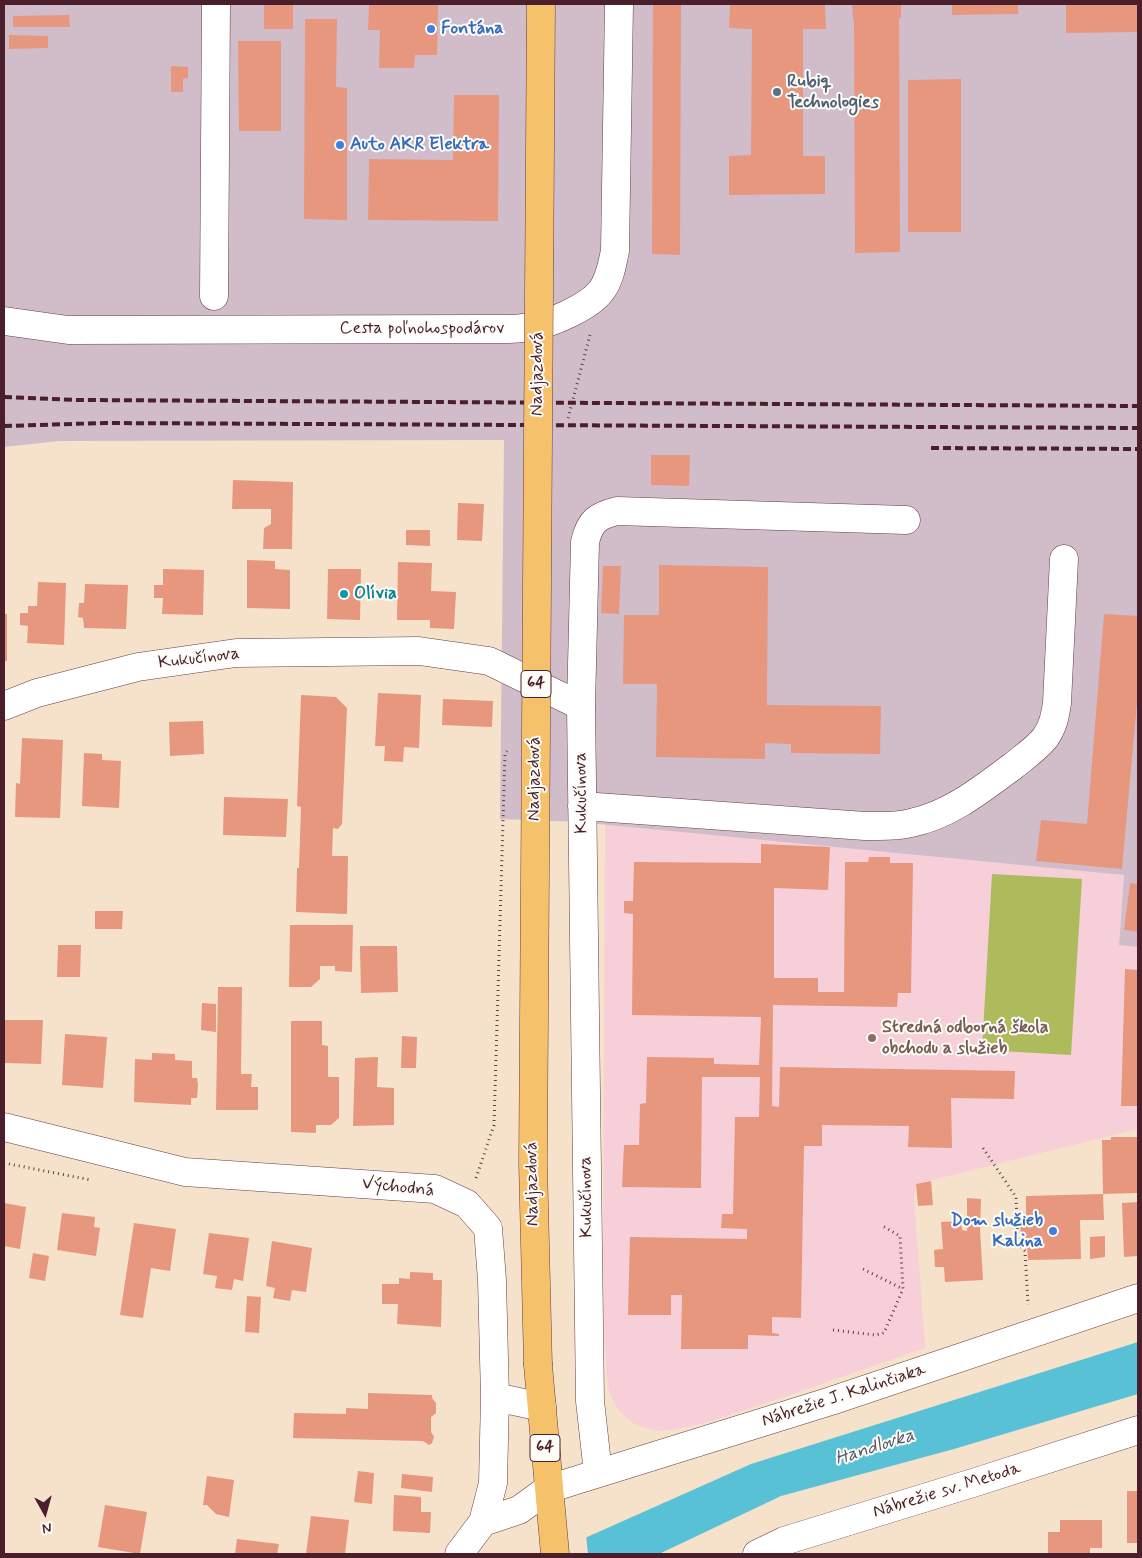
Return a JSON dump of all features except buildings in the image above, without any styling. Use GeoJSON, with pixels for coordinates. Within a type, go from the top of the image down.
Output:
{"type":"FeatureCollection","features":[{"type":"Feature","properties":{"kind":"main road","name":"Nadjazdová"},"geometry":{"type":"LineString","coordinates":[[541,4],[532,1163],[538,1365],[554,1543]]}},
{"type":"Feature","properties":{"kind":"street"},"geometry":{"type":"LineString","coordinates":[[214,296],[216,4]]}},
{"type":"Feature","properties":{"kind":"street","name":"Cesta poľnohospodárov"},"geometry":{"type":"LineString","coordinates":[[4,321],[68,330],[464,329],[530,327],[563,317],[583,306],[601,291],[610,275],[615,251],[619,4]]}},
{"type":"Feature","properties":{"kind":"street"},"geometry":{"type":"LineString","coordinates":[[581,706],[585,542],[588,529],[595,520],[605,514],[617,511],[906,520]]}},
{"type":"Feature","properties":{"kind":"street"},"geometry":{"type":"LineString","coordinates":[[582,806],[865,826],[911,824],[936,816],[983,789],[1038,747],[1052,727],[1056,716],[1057,703],[1064,559]]}},
{"type":"Feature","properties":{"kind":"street","name":"Kukučínova"},"geometry":{"type":"LineString","coordinates":[[4,706],[37,693],[138,666],[236,652],[419,651],[489,661],[581,706],[590,1401],[598,1474]]}},
{"type":"Feature","properties":{"kind":"street","name":"Východná"},"geometry":{"type":"LineString","coordinates":[[4,1127],[185,1172],[435,1189],[467,1204],[488,1228],[492,1280],[495,1397],[493,1483],[483,1522]]}},
{"type":"Feature","properties":{"kind":"street","name":"Nábrežie J. Kalinčiaka"},"geometry":{"type":"LineString","coordinates":[[483,1522],[519,1510],[548,1489],[598,1474],[828,1392],[1030,1334],[1138,1298]]}},
{"type":"Feature","properties":{"kind":"street"},"geometry":{"type":"LineString","coordinates":[[495,1397],[542,1407]]}},
{"type":"Feature","properties":{"kind":"street","name":"Nábrežie sv. Metoda"},"geometry":{"type":"LineString","coordinates":[[756,1554],[784,1541],[1138,1430]]}},
{"type":"Feature","properties":{"kind":"street"},"geometry":{"type":"LineString","coordinates":[[459,1554],[483,1522]]}},
{"type":"Feature","properties":{"kind":"path"},"geometry":{"type":"LineString","coordinates":[[567,425],[601,291]]}},
{"type":"Feature","properties":{"kind":"path"},"geometry":{"type":"LineString","coordinates":[[467,1204],[494,1125],[505,754],[510,746]]}},
{"type":"Feature","properties":{"kind":"path"},"geometry":{"type":"LineString","coordinates":[[983,1148],[1016,1198],[1018,1244],[1025,1251],[1030,1334]]}},
{"type":"Feature","properties":{"kind":"path"},"geometry":{"type":"LineString","coordinates":[[833,1330],[875,1335],[884,1333],[904,1289],[900,1236],[881,1225]]}},
{"type":"Feature","properties":{"kind":"path"},"geometry":{"type":"LineString","coordinates":[[863,1269],[904,1289]]}},
{"type":"Feature","properties":{"kind":"shaded area"},"geometry":{"type":"Polygon","coordinates":[[[4,4],[1138,4],[1138,947],[1119,945],[1124,875],[578,822],[500,819],[504,440],[59,441],[4,447],[4,4]]]}},
{"type":"Feature","properties":{"kind":"shaded area","name":"Stredná odborná škola obchodu a služieb"},"geometry":{"type":"Polygon","coordinates":[[[605,824],[772,836],[1124,875],[1119,945],[1138,947],[1138,1129],[916,1184],[914,1197],[925,1348],[705,1423],[658,1431],[633,1423],[622,1414],[614,1403],[609,1391],[606,1370],[603,1288],[605,824]]]}},
{"type":"Feature","properties":{"kind":"green space"},"geometry":{"type":"Polygon","coordinates":[[[992,874],[1082,879],[1071,1055],[982,1050],[992,874]]]}},
{"type":"Feature","properties":{"kind":"water","name":"Handlovka"},"geometry":{"type":"Polygon","coordinates":[[[1138,1342],[1138,1394],[954,1449],[781,1496],[659,1554],[549,1554],[751,1464],[1138,1342]]]}},
{"type":"Feature","properties":{"kind":"pier"},"geometry":{"type":"Polygon","coordinates":[[[586,1535],[588,1554],[547,1554],[548,1552],[586,1535]]]}},
{"type":"Feature","properties":{"kind":"railway"},"geometry":{"type":"LineString","coordinates":[[4,397],[78,400],[1138,406]]}},
{"type":"Feature","properties":{"kind":"railway"},"geometry":{"type":"LineString","coordinates":[[4,426],[105,423],[1138,428]]}},
{"type":"Feature","properties":{"kind":"railway"},"geometry":{"type":"LineString","coordinates":[[931,448],[1138,449]]}},
{"type":"Feature","properties":{"kind":"place","name":"Fontána"},"geometry":{"type":"Point","coordinates":[431,29]}},
{"type":"Feature","properties":{"kind":"place","name":"Rubiq Technologies"},"geometry":{"type":"Point","coordinates":[777,92]}},
{"type":"Feature","properties":{"kind":"place","name":"Auto AKR Elektra"},"geometry":{"type":"Point","coordinates":[340,145]}},
{"type":"Feature","properties":{"kind":"place","name":"Olívia"},"geometry":{"type":"Point","coordinates":[344,594]}},
{"type":"Feature","properties":{"kind":"place","name":"Stredná odborná škola obchodu a služieb"},"geometry":{"type":"Point","coordinates":[872,1038]}},
{"type":"Feature","properties":{"kind":"place","name":"Dom služieb Kalina"},"geometry":{"type":"Point","coordinates":[1053,1231]}}]}
